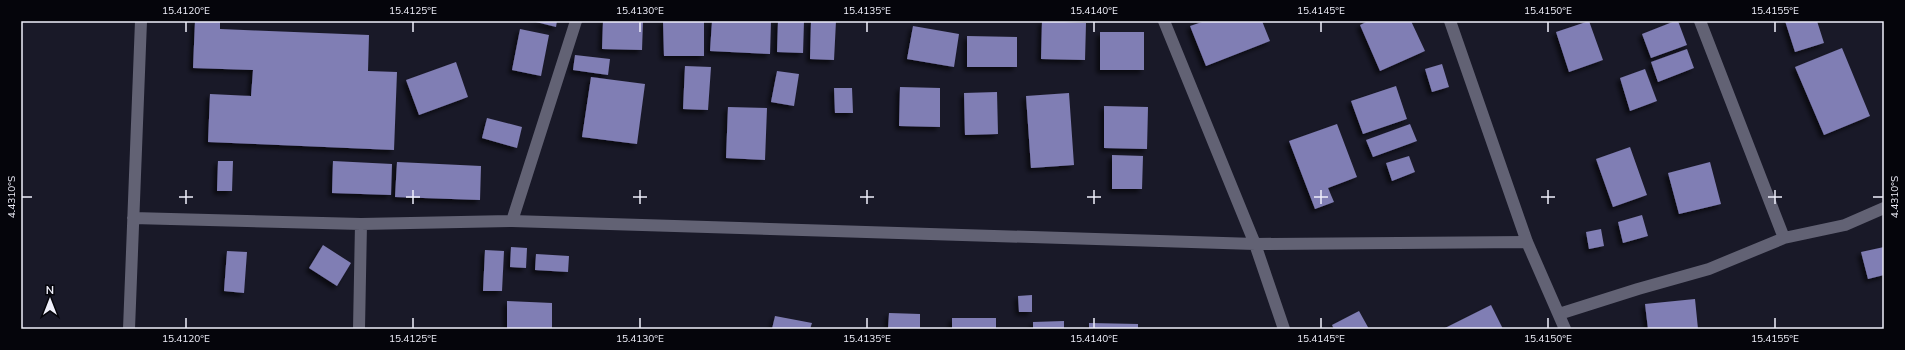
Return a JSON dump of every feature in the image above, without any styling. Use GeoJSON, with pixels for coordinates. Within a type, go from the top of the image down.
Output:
{"type":"FeatureCollection","features":[{"type":"Feature","properties":{"kind":"street"},"geometry":{"type":"LineString","coordinates":[[129,329],[141,21]]}},
{"type":"Feature","properties":{"kind":"street"},"geometry":{"type":"LineString","coordinates":[[512,221],[576,21]]}},
{"type":"Feature","properties":{"kind":"street"},"geometry":{"type":"LineString","coordinates":[[1164,21],[1255,244],[1284,329]]}},
{"type":"Feature","properties":{"kind":"street"},"geometry":{"type":"LineString","coordinates":[[1450,21],[1527,242],[1565,329]]}},
{"type":"Feature","properties":{"kind":"street"},"geometry":{"type":"LineString","coordinates":[[1700,21],[1784,238]]}},
{"type":"Feature","properties":{"kind":"street"},"geometry":{"type":"LineString","coordinates":[[1559,314],[1638,289],[1709,269],[1784,238],[1845,225],[1884,208]]}},
{"type":"Feature","properties":{"kind":"street"},"geometry":{"type":"LineString","coordinates":[[134,218],[361,224],[512,221],[1255,244],[1527,242]]}},
{"type":"Feature","properties":{"kind":"street"},"geometry":{"type":"LineString","coordinates":[[359,329],[361,224]]}},
{"type":"Feature","properties":{"kind":"building"},"geometry":{"type":"Polygon","coordinates":[[[195,21],[220,21],[220,29],[369,35],[368,71],[397,72],[394,150],[208,142],[210,94],[251,96],[253,70],[193,68],[195,21]]]}},
{"type":"Feature","properties":{"kind":"building"},"geometry":{"type":"Polygon","coordinates":[[[532,21],[557,21],[556,27],[532,21]]]}},
{"type":"Feature","properties":{"kind":"building"},"geometry":{"type":"Polygon","coordinates":[[[603,21],[643,21],[642,50],[602,49],[603,21]]]}},
{"type":"Feature","properties":{"kind":"building"},"geometry":{"type":"Polygon","coordinates":[[[663,21],[704,21],[704,56],[664,56],[663,21]]]}},
{"type":"Feature","properties":{"kind":"building"},"geometry":{"type":"Polygon","coordinates":[[[712,21],[771,21],[770,54],[710,51],[712,21]]]}},
{"type":"Feature","properties":{"kind":"building"},"geometry":{"type":"Polygon","coordinates":[[[778,21],[804,21],[803,53],[777,52],[778,21]]]}},
{"type":"Feature","properties":{"kind":"building"},"geometry":{"type":"Polygon","coordinates":[[[811,21],[836,21],[834,60],[810,59],[811,21]]]}},
{"type":"Feature","properties":{"kind":"building"},"geometry":{"type":"Polygon","coordinates":[[[1042,21],[1086,23],[1085,60],[1041,59],[1042,21]]]}},
{"type":"Feature","properties":{"kind":"building"},"geometry":{"type":"Polygon","coordinates":[[[1205,21],[1262,21],[1270,41],[1206,66],[1190,26],[1205,21]]]}},
{"type":"Feature","properties":{"kind":"building"},"geometry":{"type":"Polygon","coordinates":[[[1368,21],[1411,21],[1425,51],[1380,71],[1360,25],[1368,21]]]}},
{"type":"Feature","properties":{"kind":"building"},"geometry":{"type":"Polygon","coordinates":[[[1589,21],[1603,60],[1569,72],[1556,32],[1589,21]]]}},
{"type":"Feature","properties":{"kind":"building"},"geometry":{"type":"Polygon","coordinates":[[[1678,21],[1687,45],[1651,58],[1642,34],[1678,21]]]}},
{"type":"Feature","properties":{"kind":"building"},"geometry":{"type":"Polygon","coordinates":[[[1785,21],[1817,21],[1824,43],[1795,52],[1785,21]]]}},
{"type":"Feature","properties":{"kind":"building"},"geometry":{"type":"Polygon","coordinates":[[[913,26],[959,34],[954,67],[907,59],[913,26]]]}},
{"type":"Feature","properties":{"kind":"building"},"geometry":{"type":"Polygon","coordinates":[[[520,29],[549,35],[541,76],[512,70],[520,29]]]}},
{"type":"Feature","properties":{"kind":"building"},"geometry":{"type":"Polygon","coordinates":[[[1100,32],[1144,32],[1144,70],[1100,70],[1100,32]]]}},
{"type":"Feature","properties":{"kind":"building"},"geometry":{"type":"Polygon","coordinates":[[[967,36],[1017,37],[1017,67],[967,67],[967,36]]]}},
{"type":"Feature","properties":{"kind":"building"},"geometry":{"type":"Polygon","coordinates":[[[1842,48],[1870,116],[1824,135],[1795,67],[1842,48]]]}},
{"type":"Feature","properties":{"kind":"building"},"geometry":{"type":"Polygon","coordinates":[[[1687,49],[1694,68],[1658,82],[1651,62],[1687,49]]]}},
{"type":"Feature","properties":{"kind":"building"},"geometry":{"type":"Polygon","coordinates":[[[575,55],[610,59],[608,75],[573,70],[575,55]]]}},
{"type":"Feature","properties":{"kind":"building"},"geometry":{"type":"Polygon","coordinates":[[[456,62],[468,97],[419,115],[406,80],[456,62]]]}},
{"type":"Feature","properties":{"kind":"building"},"geometry":{"type":"Polygon","coordinates":[[[1442,64],[1449,87],[1432,92],[1425,69],[1442,64]]]}},
{"type":"Feature","properties":{"kind":"building"},"geometry":{"type":"Polygon","coordinates":[[[685,66],[711,67],[708,110],[683,109],[685,66]]]}},
{"type":"Feature","properties":{"kind":"building"},"geometry":{"type":"Polygon","coordinates":[[[1645,69],[1657,101],[1630,111],[1620,78],[1645,69]]]}},
{"type":"Feature","properties":{"kind":"building"},"geometry":{"type":"Polygon","coordinates":[[[777,71],[799,74],[794,106],[771,102],[777,71]]]}},
{"type":"Feature","properties":{"kind":"building"},"geometry":{"type":"Polygon","coordinates":[[[591,77],[645,84],[637,144],[582,137],[591,77]]]}},
{"type":"Feature","properties":{"kind":"building"},"geometry":{"type":"Polygon","coordinates":[[[1396,86],[1407,119],[1363,134],[1351,101],[1396,86]]]}},
{"type":"Feature","properties":{"kind":"building"},"geometry":{"type":"Polygon","coordinates":[[[900,87],[940,88],[940,127],[899,126],[900,87]]]}},
{"type":"Feature","properties":{"kind":"building"},"geometry":{"type":"Polygon","coordinates":[[[834,88],[852,88],[853,113],[835,113],[834,88]]]}},
{"type":"Feature","properties":{"kind":"building"},"geometry":{"type":"Polygon","coordinates":[[[997,92],[998,134],[965,135],[964,93],[997,92]]]}},
{"type":"Feature","properties":{"kind":"building"},"geometry":{"type":"Polygon","coordinates":[[[1069,93],[1074,165],[1031,168],[1026,96],[1069,93]]]}},
{"type":"Feature","properties":{"kind":"building"},"geometry":{"type":"Polygon","coordinates":[[[1104,106],[1148,107],[1147,149],[1104,148],[1104,106]]]}},
{"type":"Feature","properties":{"kind":"building"},"geometry":{"type":"Polygon","coordinates":[[[728,107],[767,108],[765,160],[726,158],[728,107]]]}},
{"type":"Feature","properties":{"kind":"building"},"geometry":{"type":"Polygon","coordinates":[[[487,118],[522,127],[517,148],[482,138],[487,118]]]}},
{"type":"Feature","properties":{"kind":"building"},"geometry":{"type":"Polygon","coordinates":[[[1337,124],[1357,177],[1328,188],[1334,202],[1315,209],[1289,141],[1337,124]]]}},
{"type":"Feature","properties":{"kind":"building"},"geometry":{"type":"Polygon","coordinates":[[[1410,124],[1417,141],[1373,157],[1366,140],[1410,124]]]}},
{"type":"Feature","properties":{"kind":"building"},"geometry":{"type":"Polygon","coordinates":[[[1630,147],[1647,195],[1613,207],[1596,159],[1630,147]]]}},
{"type":"Feature","properties":{"kind":"building"},"geometry":{"type":"Polygon","coordinates":[[[1112,155],[1143,156],[1142,189],[1112,189],[1112,155]]]}},
{"type":"Feature","properties":{"kind":"building"},"geometry":{"type":"Polygon","coordinates":[[[1409,156],[1415,172],[1392,181],[1386,163],[1409,156]]]}},
{"type":"Feature","properties":{"kind":"building"},"geometry":{"type":"Polygon","coordinates":[[[218,161],[233,161],[232,191],[217,191],[218,161]]]}},
{"type":"Feature","properties":{"kind":"building"},"geometry":{"type":"Polygon","coordinates":[[[333,161],[392,164],[391,195],[332,193],[333,161]]]}},
{"type":"Feature","properties":{"kind":"building"},"geometry":{"type":"Polygon","coordinates":[[[397,162],[481,166],[480,200],[395,197],[397,162]]]}},
{"type":"Feature","properties":{"kind":"building"},"geometry":{"type":"Polygon","coordinates":[[[1710,162],[1721,204],[1679,214],[1668,173],[1710,162]]]}},
{"type":"Feature","properties":{"kind":"building"},"geometry":{"type":"Polygon","coordinates":[[[1642,215],[1648,236],[1623,243],[1618,222],[1642,215]]]}},
{"type":"Feature","properties":{"kind":"building"},"geometry":{"type":"Polygon","coordinates":[[[1601,229],[1604,246],[1589,249],[1586,232],[1601,229]]]}},
{"type":"Feature","properties":{"kind":"building"},"geometry":{"type":"Polygon","coordinates":[[[323,245],[351,263],[337,286],[309,268],[323,245]]]}},
{"type":"Feature","properties":{"kind":"building"},"geometry":{"type":"Polygon","coordinates":[[[511,247],[527,248],[526,268],[510,267],[511,247]]]}},
{"type":"Feature","properties":{"kind":"building"},"geometry":{"type":"Polygon","coordinates":[[[1884,247],[1884,275],[1868,279],[1861,252],[1884,247]]]}},
{"type":"Feature","properties":{"kind":"building"},"geometry":{"type":"Polygon","coordinates":[[[485,250],[504,251],[502,291],[483,291],[485,250]]]}},
{"type":"Feature","properties":{"kind":"building"},"geometry":{"type":"Polygon","coordinates":[[[227,251],[247,252],[244,293],[224,291],[227,251]]]}},
{"type":"Feature","properties":{"kind":"building"},"geometry":{"type":"Polygon","coordinates":[[[536,254],[569,256],[568,272],[535,270],[536,254]]]}},
{"type":"Feature","properties":{"kind":"building"},"geometry":{"type":"Polygon","coordinates":[[[1032,295],[1032,312],[1019,312],[1018,296],[1032,295]]]}},
{"type":"Feature","properties":{"kind":"building"},"geometry":{"type":"Polygon","coordinates":[[[1695,299],[1698,329],[1648,329],[1645,304],[1695,299]]]}},
{"type":"Feature","properties":{"kind":"building"},"geometry":{"type":"Polygon","coordinates":[[[507,301],[552,303],[552,329],[507,329],[507,301]]]}},
{"type":"Feature","properties":{"kind":"building"},"geometry":{"type":"Polygon","coordinates":[[[1491,305],[1503,329],[1443,329],[1491,305]]]}},
{"type":"Feature","properties":{"kind":"building"},"geometry":{"type":"Polygon","coordinates":[[[1359,311],[1369,329],[1334,329],[1332,325],[1359,311]]]}},
{"type":"Feature","properties":{"kind":"building"},"geometry":{"type":"Polygon","coordinates":[[[889,313],[920,314],[920,329],[888,329],[889,313]]]}},
{"type":"Feature","properties":{"kind":"building"},"geometry":{"type":"Polygon","coordinates":[[[775,316],[812,323],[810,329],[772,329],[775,316]]]}},
{"type":"Feature","properties":{"kind":"building"},"geometry":{"type":"Polygon","coordinates":[[[952,318],[996,318],[996,329],[952,329],[952,318]]]}},
{"type":"Feature","properties":{"kind":"building"},"geometry":{"type":"Polygon","coordinates":[[[1064,321],[1064,329],[1033,329],[1033,322],[1064,321]]]}},
{"type":"Feature","properties":{"kind":"building"},"geometry":{"type":"Polygon","coordinates":[[[1089,323],[1138,324],[1138,329],[1089,329],[1089,323]]]}}]}
